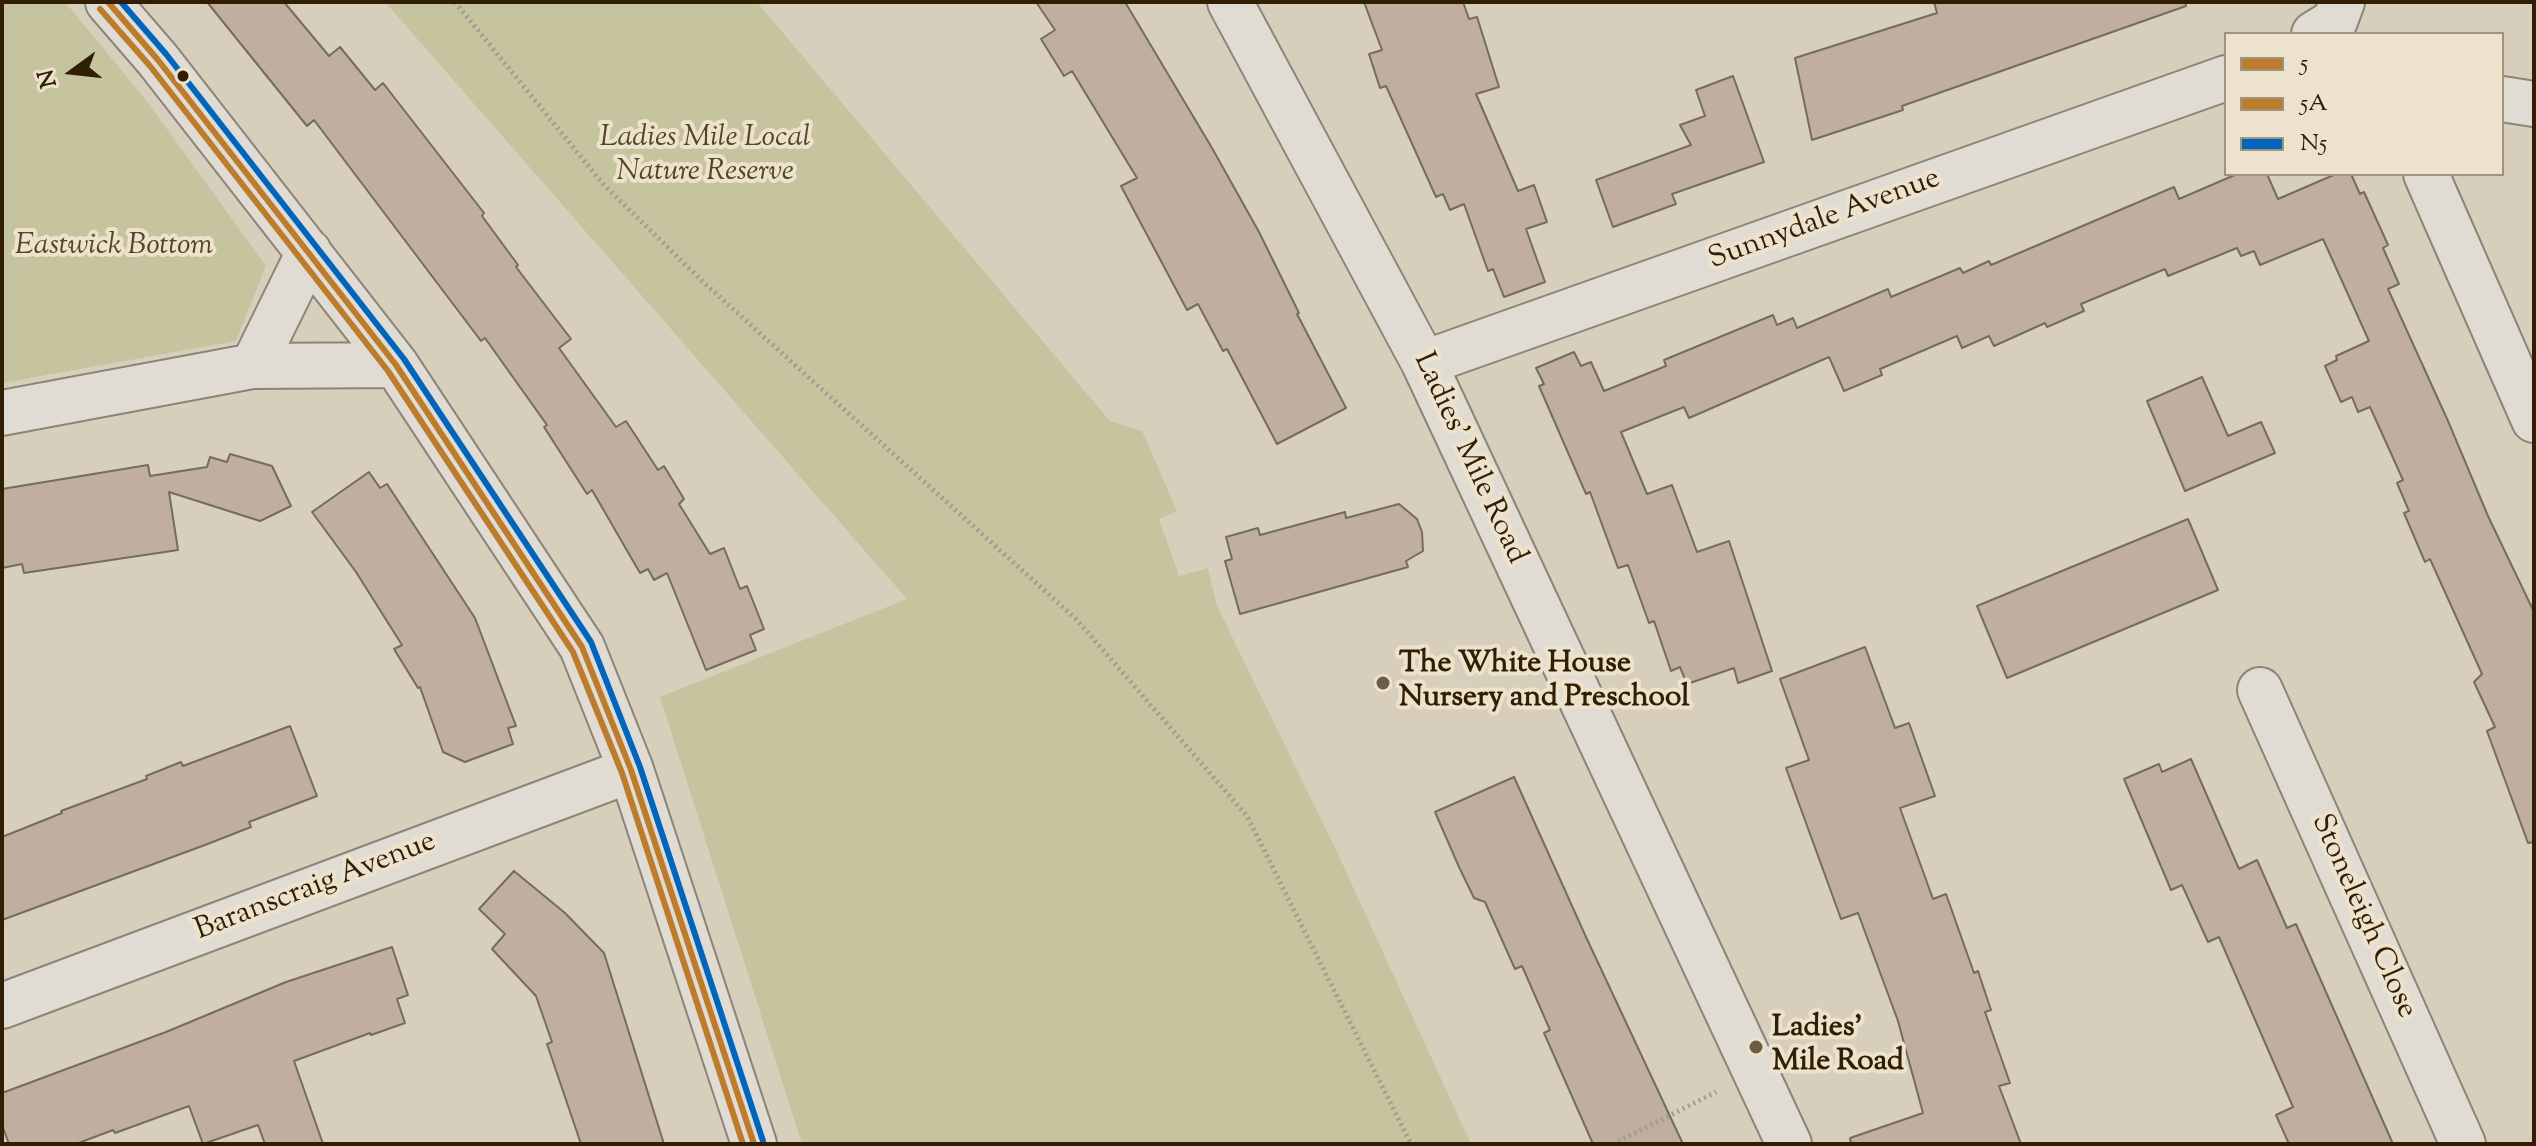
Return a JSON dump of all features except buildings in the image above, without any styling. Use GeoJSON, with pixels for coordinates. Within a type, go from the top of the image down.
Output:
{"type":"FeatureCollection","features":[{"type":"Feature","properties":{"kind":"street"},"geometry":{"type":"LineString","coordinates":[[108,2],[158,60],[396,365],[582,647],[631,770],[754,1144]]}},
{"type":"Feature","properties":{"kind":"street","name":"Ladies' Mile Road"},"geometry":{"type":"LineString","coordinates":[[1230,2],[1424,363],[1789,1144]]}},
{"type":"Feature","properties":{"kind":"street","name":"Sunnydale Avenue"},"geometry":{"type":"LineString","coordinates":[[1424,363],[2224,79]]}},
{"type":"Feature","properties":{"kind":"street"},"geometry":{"type":"LineString","coordinates":[[2504,99],[2534,104]]}},
{"type":"Feature","properties":{"kind":"street"},"geometry":{"type":"LineString","coordinates":[[2427,176],[2534,420]]}},
{"type":"Feature","properties":{"kind":"street"},"geometry":{"type":"LineString","coordinates":[[253,366],[309,252]]}},
{"type":"Feature","properties":{"kind":"street"},"geometry":{"type":"LineString","coordinates":[[2,413],[253,366],[396,365]]}},
{"type":"Feature","properties":{"kind":"street","name":"Stoneleigh Close"},"geometry":{"type":"LineString","coordinates":[[2260,690],[2463,1144]]}},
{"type":"Feature","properties":{"kind":"street","name":"Baranscraig Avenue"},"geometry":{"type":"LineString","coordinates":[[2,1006],[631,770]]}},
{"type":"Feature","properties":{"kind":"path"},"geometry":{"type":"LineString","coordinates":[[455,2],[603,184],[702,281],[1076,619],[1247,816],[1411,1144]]}},
{"type":"Feature","properties":{"kind":"path"},"geometry":{"type":"LineString","coordinates":[[1613,1144],[1755,1072]]}},
{"type":"Feature","properties":{"kind":"green space","name":"Eastwick Bottom"},"geometry":{"type":"Polygon","coordinates":[[[2,2],[65,2],[146,100],[266,266],[236,341],[2,383],[2,2]]]}},
{"type":"Feature","properties":{"kind":"green space","name":"Ladies Mile Local Nature Reserve"},"geometry":{"type":"Polygon","coordinates":[[[385,2],[757,2],[1110,421],[1142,431],[1177,511],[1159,519],[1179,576],[1208,568],[1217,606],[1337,852],[1471,1144],[802,1144],[660,697],[907,599],[385,2]]]}},
{"type":"Feature","properties":{"kind":"transit line","name":"5"},"geometry":{"type":"LineString","coordinates":[[108,2],[158,60],[396,365],[582,647],[631,770],[754,1144]]}},
{"type":"Feature","properties":{"kind":"transit line","name":"N5"},"geometry":{"type":"LineString","coordinates":[[121,2],[166,54],[404,359],[591,642],[640,767],[763,1141]]}},
{"type":"Feature","properties":{"kind":"transit line","name":"5A"},"geometry":{"type":"LineString","coordinates":[[100,9],[150,66],[388,371],[573,652],[622,773],[743,1144]]}},
{"type":"Feature","properties":{"kind":"place","name":"The White House Nursery and Preschool"},"geometry":{"type":"Point","coordinates":[1383,683]}},
{"type":"Feature","properties":{"kind":"place","name":"Ladies' Mile Road"},"geometry":{"type":"Point","coordinates":[1756,1047]}}]}
